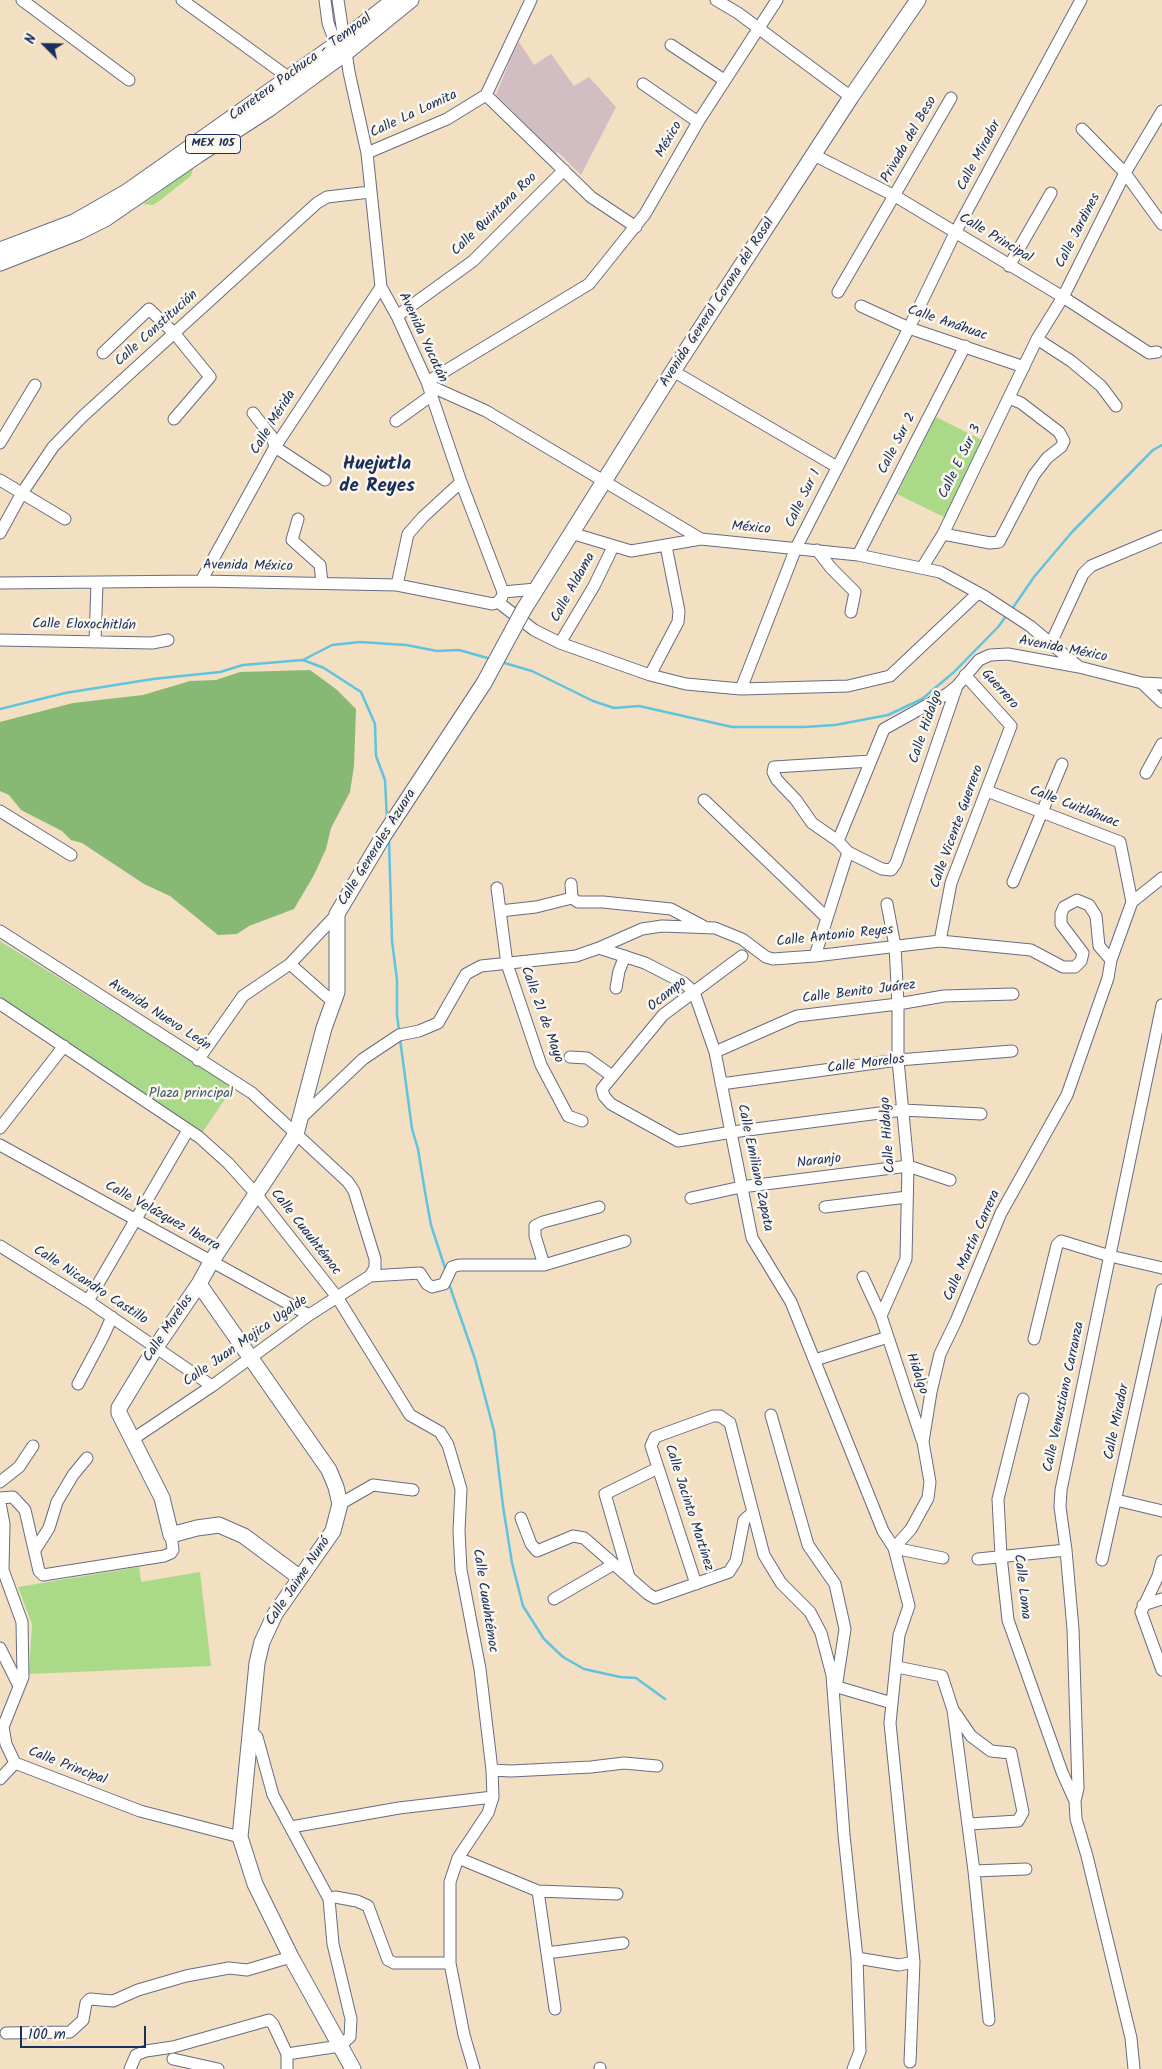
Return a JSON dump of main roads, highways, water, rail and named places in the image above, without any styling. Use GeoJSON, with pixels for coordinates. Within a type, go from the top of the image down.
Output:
{"type":"FeatureCollection","features":[{"type":"Feature","properties":{"kind":"main road","name":"Carretera Pachuca - Tempoal"},"geometry":{"type":"LineString","coordinates":[[0,263],[71,236],[105,219],[198,155],[268,100],[288,77],[342,48],[394,0]]}},
{"type":"Feature","properties":{"kind":"main road","name":"Carretera Pachuca - Tempoal"},"geometry":{"type":"LineString","coordinates":[[0,250],[66,225],[96,211],[268,100],[411,0]]}},
{"type":"Feature","properties":{"kind":"main road","name":"Avenida General Corona del Rosal"},"geometry":{"type":"LineString","coordinates":[[524,609],[674,371],[852,97],[918,0]]}},
{"type":"Feature","properties":{"kind":"main road","name":"Calle Generales Azuara"},"geometry":{"type":"LineString","coordinates":[[337,914],[384,835],[484,682],[524,609]]}},
{"type":"Feature","properties":{"kind":"main road","name":"Calle Morelos"},"geometry":{"type":"LineString","coordinates":[[299,1577],[244,1536],[219,1525],[197,1528],[171,1535],[162,1498],[119,1413],[119,1408],[156,1347],[200,1284],[212,1262],[296,1134],[337,992],[337,914]]}},
{"type":"Feature","properties":{"kind":"main road","name":"Calle Jaime Nunó"},"geometry":{"type":"LineString","coordinates":[[200,1284],[329,1470],[340,1504],[333,1531],[274,1614],[262,1642],[257,1663],[249,1728],[240,1837],[254,1884],[291,1957],[353,2069]]}},
{"type":"Feature","properties":{"kind":"waterway"},"geometry":{"type":"LineString","coordinates":[[1012,609],[1034,577],[1072,532],[1153,450],[1162,445]]}},
{"type":"Feature","properties":{"kind":"waterway"},"geometry":{"type":"LineString","coordinates":[[501,662],[532,671],[593,701],[614,708],[639,706],[732,727],[835,725],[888,715],[922,699],[954,672],[998,627],[1007,615]]}},
{"type":"Feature","properties":{"kind":"waterway"},"geometry":{"type":"LineString","coordinates":[[0,709],[65,693],[153,679],[220,672],[243,665],[303,660],[332,645],[360,642],[406,645],[437,651],[459,650],[491,659]]}},
{"type":"Feature","properties":{"kind":"waterway"},"geometry":{"type":"LineString","coordinates":[[303,660],[324,668],[361,692],[375,724],[376,756],[385,780],[387,819]]}},
{"type":"Feature","properties":{"kind":"waterway"},"geometry":{"type":"LineString","coordinates":[[389,840],[392,941],[397,980],[399,1031]]}},
{"type":"Feature","properties":{"kind":"waterway"},"geometry":{"type":"LineString","coordinates":[[400,1039],[412,1129],[418,1149],[431,1225],[446,1271]]}},
{"type":"Feature","properties":{"kind":"waterway"},"geometry":{"type":"LineString","coordinates":[[449,1284],[475,1359],[494,1431],[512,1563],[523,1606],[544,1639],[563,1657],[584,1669],[620,1677],[636,1678],[665,1699]]}},
{"type":"Feature","properties":{"kind":"district","name":"Huejutla de Reyes"},"geometry":{"type":"Point","coordinates":[377,477]}},
{"type":"Feature","properties":{"kind":"park label","name":"Plaza principal"},"geometry":{"type":"Point","coordinates":[191,1095]}}]}
